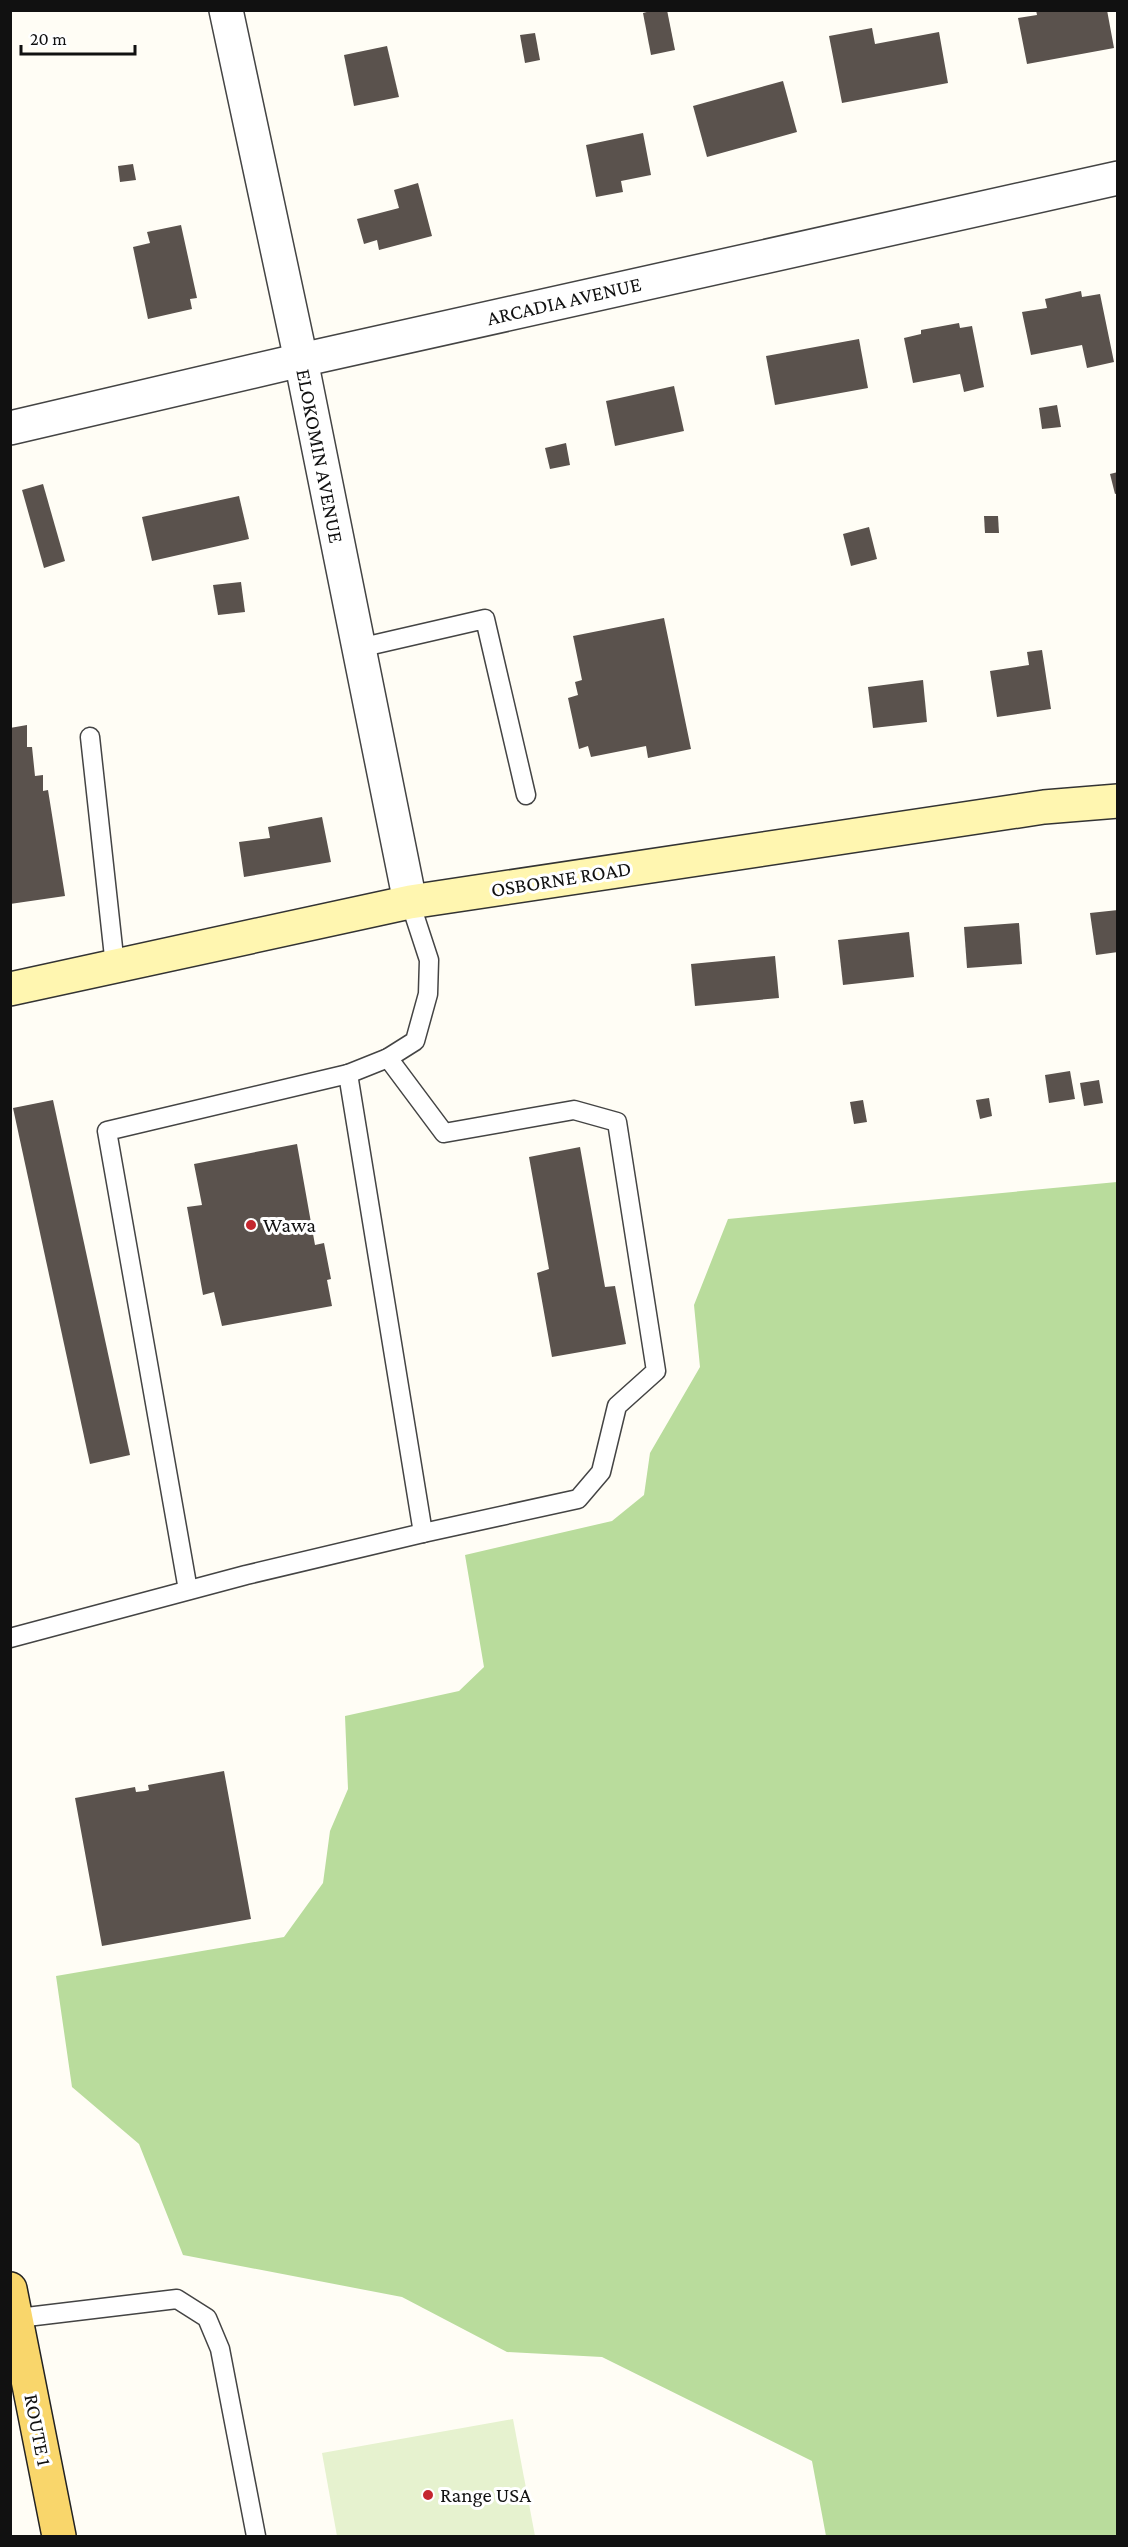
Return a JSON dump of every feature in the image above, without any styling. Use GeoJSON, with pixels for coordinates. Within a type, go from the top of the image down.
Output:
{"type":"FeatureCollection","features":[{"type":"Feature","properties":{"kind":"main road","name":"ROUTE 1"},"geometry":{"type":"LineString","coordinates":[[12,2309],[59,2536]]}},
{"type":"Feature","properties":{"kind":"street","name":"ELOKOMIN AVENUE"},"geometry":{"type":"LineString","coordinates":[[226,10],[301,360],[410,902]]}},
{"type":"Feature","properties":{"kind":"street","name":"ARCADIA AVENUE"},"geometry":{"type":"LineString","coordinates":[[10,428],[301,360],[1118,178]]}},
{"type":"Feature","properties":{"kind":"street","name":"OSBORNE ROAD"},"geometry":{"type":"LineString","coordinates":[[10,989],[410,902],[1044,807],[1118,801]]}},
{"type":"Feature","properties":{"kind":"lane"},"geometry":{"type":"LineString","coordinates":[[359,648],[485,619],[526,795]]}},
{"type":"Feature","properties":{"kind":"lane"},"geometry":{"type":"LineString","coordinates":[[90,737],[115,966]]}},
{"type":"Feature","properties":{"kind":"lane"},"geometry":{"type":"LineString","coordinates":[[188,1590],[107,1131],[348,1074],[388,1058],[415,1041],[428,994],[429,960],[410,902]]}},
{"type":"Feature","properties":{"kind":"lane"},"geometry":{"type":"LineString","coordinates":[[10,1638],[188,1590],[423,1533],[578,1499],[601,1472],[617,1406],[656,1371],[617,1122],[574,1110],[444,1133],[388,1058]]}},
{"type":"Feature","properties":{"kind":"lane"},"geometry":{"type":"LineString","coordinates":[[348,1074],[423,1533]]}},
{"type":"Feature","properties":{"kind":"lane"},"geometry":{"type":"LineString","coordinates":[[12,2309],[177,2299],[207,2318],[220,2349],[256,2536]]}},
{"type":"Feature","properties":{"kind":"green space"},"geometry":{"type":"Polygon","coordinates":[[[1117,1182],[1117,2536],[826,2536],[812,2461],[602,2357],[507,2352],[402,2297],[183,2255],[139,2144],[72,2087],[56,1976],[284,1937],[323,1883],[330,1831],[348,1789],[345,1716],[459,1691],[484,1667],[465,1555],[612,1521],[644,1495],[650,1453],[700,1367],[694,1305],[728,1219],[1117,1182]]]}},
{"type":"Feature","properties":{"kind":"green space","name":"Range USA"},"geometry":{"type":"Polygon","coordinates":[[[513,2419],[535,2536],[337,2536],[322,2453],[513,2419]]]}},
{"type":"Feature","properties":{"kind":"building"},"geometry":{"type":"Polygon","coordinates":[[[667,10],[675,50],[651,55],[643,13],[667,10]]]}},
{"type":"Feature","properties":{"kind":"building"},"geometry":{"type":"Polygon","coordinates":[[[1036,10],[1107,10],[1114,48],[1027,64],[1018,18],[1037,15],[1036,10]]]}},
{"type":"Feature","properties":{"kind":"building"},"geometry":{"type":"Polygon","coordinates":[[[872,28],[875,44],[939,32],[948,83],[842,103],[829,36],[872,28]]]}},
{"type":"Feature","properties":{"kind":"building"},"geometry":{"type":"Polygon","coordinates":[[[535,33],[540,60],[525,63],[520,35],[535,33]]]}},
{"type":"Feature","properties":{"kind":"building"},"geometry":{"type":"Polygon","coordinates":[[[387,46],[399,97],[354,106],[344,55],[387,46]]]}},
{"type":"Feature","properties":{"kind":"building"},"geometry":{"type":"Polygon","coordinates":[[[783,81],[797,132],[707,157],[693,106],[783,81]]]}},
{"type":"Feature","properties":{"kind":"building"},"geometry":{"type":"Polygon","coordinates":[[[643,133],[651,175],[621,181],[623,192],[596,197],[586,145],[643,133]]]}},
{"type":"Feature","properties":{"kind":"building"},"geometry":{"type":"Polygon","coordinates":[[[133,164],[136,180],[120,182],[118,166],[133,164]]]}},
{"type":"Feature","properties":{"kind":"building"},"geometry":{"type":"Polygon","coordinates":[[[418,183],[432,236],[379,250],[377,240],[364,244],[357,219],[399,208],[394,190],[418,183]]]}},
{"type":"Feature","properties":{"kind":"building"},"geometry":{"type":"Polygon","coordinates":[[[181,225],[197,298],[190,299],[192,309],[148,319],[133,247],[150,243],[147,232],[181,225]]]}},
{"type":"Feature","properties":{"kind":"building"},"geometry":{"type":"Polygon","coordinates":[[[1081,291],[1082,297],[1100,294],[1114,362],[1087,368],[1082,345],[1031,355],[1022,312],[1047,308],[1045,299],[1081,291]]]}},
{"type":"Feature","properties":{"kind":"building"},"geometry":{"type":"Polygon","coordinates":[[[959,323],[960,328],[972,326],[984,387],[964,392],[960,374],[913,383],[904,338],[921,334],[921,330],[959,323]]]}},
{"type":"Feature","properties":{"kind":"building"},"geometry":{"type":"Polygon","coordinates":[[[859,339],[868,388],[775,405],[766,356],[859,339]]]}},
{"type":"Feature","properties":{"kind":"building"},"geometry":{"type":"Polygon","coordinates":[[[674,386],[684,431],[615,446],[606,401],[674,386]]]}},
{"type":"Feature","properties":{"kind":"building"},"geometry":{"type":"Polygon","coordinates":[[[1057,405],[1061,427],[1042,429],[1039,408],[1057,405]]]}},
{"type":"Feature","properties":{"kind":"building"},"geometry":{"type":"Polygon","coordinates":[[[566,443],[570,465],[550,469],[545,448],[566,443]]]}},
{"type":"Feature","properties":{"kind":"building"},"geometry":{"type":"Polygon","coordinates":[[[1118,472],[1118,493],[1115,494],[1110,474],[1118,472]]]}},
{"type":"Feature","properties":{"kind":"building"},"geometry":{"type":"Polygon","coordinates":[[[43,484],[65,561],[44,568],[22,490],[43,484]]]}},
{"type":"Feature","properties":{"kind":"building"},"geometry":{"type":"Polygon","coordinates":[[[239,496],[249,539],[152,561],[142,517],[239,496]]]}},
{"type":"Feature","properties":{"kind":"building"},"geometry":{"type":"Polygon","coordinates":[[[984,516],[998,516],[999,533],[985,533],[984,516]]]}},
{"type":"Feature","properties":{"kind":"building"},"geometry":{"type":"Polygon","coordinates":[[[869,527],[877,559],[851,566],[843,534],[869,527]]]}},
{"type":"Feature","properties":{"kind":"building"},"geometry":{"type":"Polygon","coordinates":[[[241,582],[245,612],[218,615],[213,585],[241,582]]]}},
{"type":"Feature","properties":{"kind":"building"},"geometry":{"type":"Polygon","coordinates":[[[664,618],[691,749],[648,758],[646,746],[591,757],[588,746],[579,749],[568,698],[578,695],[575,682],[582,680],[573,636],[664,618]]]}},
{"type":"Feature","properties":{"kind":"building"},"geometry":{"type":"Polygon","coordinates":[[[1042,650],[1051,709],[997,717],[990,671],[1029,665],[1027,652],[1042,650]]]}},
{"type":"Feature","properties":{"kind":"building"},"geometry":{"type":"Polygon","coordinates":[[[923,680],[927,722],[873,728],[868,687],[923,680]]]}},
{"type":"Feature","properties":{"kind":"building"},"geometry":{"type":"Polygon","coordinates":[[[27,725],[27,747],[32,747],[35,776],[43,775],[43,791],[48,790],[65,896],[10,904],[10,728],[27,725]]]}},
{"type":"Feature","properties":{"kind":"building"},"geometry":{"type":"Polygon","coordinates":[[[322,817],[331,862],[244,877],[239,842],[270,838],[268,827],[322,817]]]}},
{"type":"Feature","properties":{"kind":"building"},"geometry":{"type":"Polygon","coordinates":[[[1118,910],[1118,952],[1096,955],[1090,913],[1118,910]]]}},
{"type":"Feature","properties":{"kind":"building"},"geometry":{"type":"Polygon","coordinates":[[[1019,923],[1022,964],[967,968],[964,927],[1019,923]]]}},
{"type":"Feature","properties":{"kind":"building"},"geometry":{"type":"Polygon","coordinates":[[[909,932],[914,977],[843,985],[838,940],[909,932]]]}},
{"type":"Feature","properties":{"kind":"building"},"geometry":{"type":"Polygon","coordinates":[[[775,956],[779,998],[695,1006],[691,964],[775,956]]]}},
{"type":"Feature","properties":{"kind":"building"},"geometry":{"type":"Polygon","coordinates":[[[1070,1071],[1075,1099],[1049,1103],[1045,1075],[1070,1071]]]}},
{"type":"Feature","properties":{"kind":"building"},"geometry":{"type":"Polygon","coordinates":[[[1099,1080],[1103,1103],[1084,1106],[1080,1083],[1099,1080]]]}},
{"type":"Feature","properties":{"kind":"building"},"geometry":{"type":"Polygon","coordinates":[[[989,1098],[992,1116],[980,1119],[976,1100],[989,1098]]]}},
{"type":"Feature","properties":{"kind":"building"},"geometry":{"type":"Polygon","coordinates":[[[53,1100],[130,1455],[90,1464],[13,1108],[53,1100]]]}},
{"type":"Feature","properties":{"kind":"building"},"geometry":{"type":"Polygon","coordinates":[[[863,1100],[867,1122],[854,1124],[850,1102],[863,1100]]]}},
{"type":"Feature","properties":{"kind":"building","name":"Wawa"},"geometry":{"type":"Polygon","coordinates":[[[297,1144],[315,1245],[324,1243],[331,1279],[327,1280],[332,1306],[222,1326],[214,1292],[203,1295],[187,1207],[202,1205],[194,1164],[297,1144]]]}},
{"type":"Feature","properties":{"kind":"building"},"geometry":{"type":"Polygon","coordinates":[[[580,1147],[605,1287],[615,1286],[626,1344],[552,1357],[537,1273],[549,1269],[529,1157],[580,1147]]]}},
{"type":"Feature","properties":{"kind":"building"},"geometry":{"type":"Polygon","coordinates":[[[224,1771],[251,1919],[102,1946],[75,1798],[135,1787],[136,1792],[145,1791],[149,1790],[148,1785],[224,1771]]]}},
{"type":"Feature","properties":{"kind":"place","name":"Wawa"},"geometry":{"type":"Point","coordinates":[251,1225]}},
{"type":"Feature","properties":{"kind":"place","name":"Range USA"},"geometry":{"type":"Point","coordinates":[428,2495]}}]}
